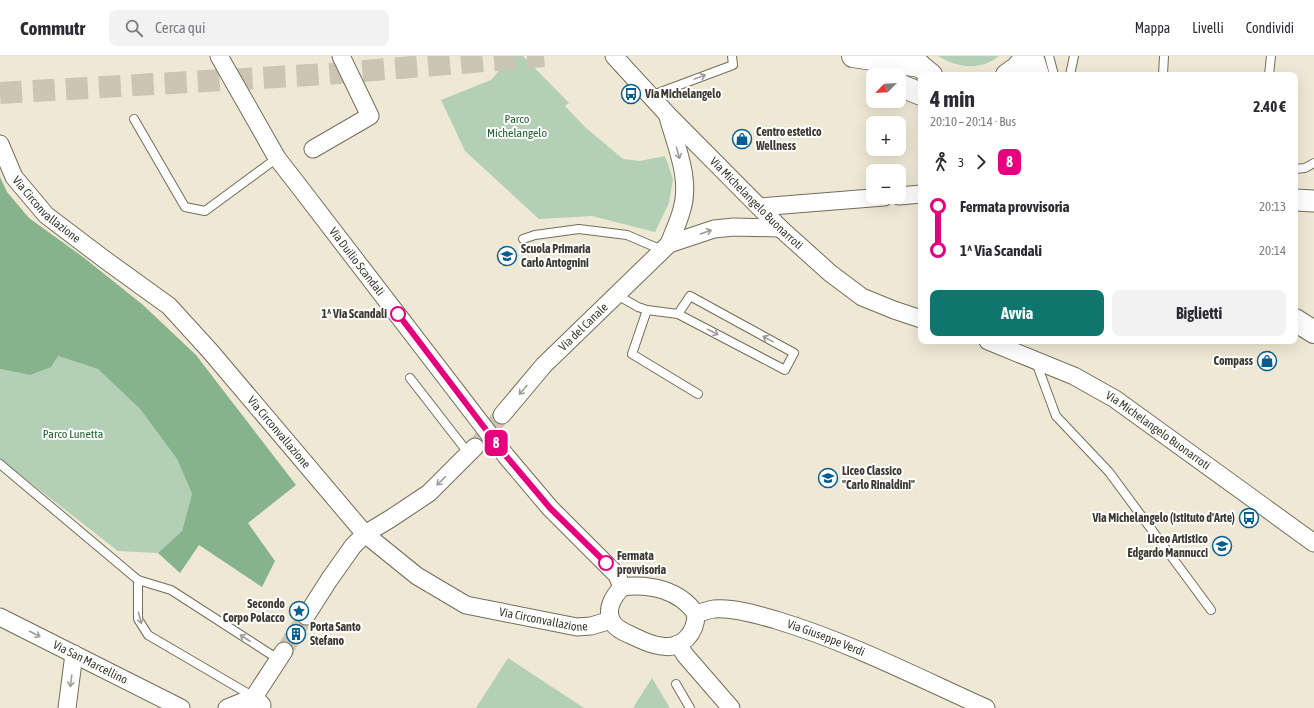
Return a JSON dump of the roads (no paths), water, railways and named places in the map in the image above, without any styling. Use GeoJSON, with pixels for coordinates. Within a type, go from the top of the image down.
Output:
{"type":"FeatureCollection","features":[{"type":"Feature","properties":{"kind":"main road"},"geometry":{"type":"LineString","coordinates":[[854,56],[921,66]]}},
{"type":"Feature","properties":{"kind":"main road"},"geometry":{"type":"LineString","coordinates":[[854,56],[872,68]]}},
{"type":"Feature","properties":{"kind":"main road"},"geometry":{"type":"LineString","coordinates":[[1011,72],[1017,68],[1027,56]]}},
{"type":"Feature","properties":{"kind":"main road"},"geometry":{"type":"LineString","coordinates":[[1032,56],[1037,72]]}},
{"type":"Feature","properties":{"kind":"main road"},"geometry":{"type":"LineString","coordinates":[[906,88],[918,93]]}},
{"type":"Feature","properties":{"kind":"main road"},"geometry":{"type":"LineString","coordinates":[[1298,322],[1314,332]]}},
{"type":"Feature","properties":{"kind":"street","name":"Via Duilio Scandali"},"geometry":{"type":"LineString","coordinates":[[219,56],[278,158],[506,456],[550,508],[616,575],[622,587]]}},
{"type":"Feature","properties":{"kind":"street"},"geometry":{"type":"LineString","coordinates":[[313,150],[370,116],[341,56]]}},
{"type":"Feature","properties":{"kind":"street","name":"Via Michelangelo Buonarroti"},"geometry":{"type":"LineString","coordinates":[[619,57],[650,96],[668,115],[780,228],[830,273],[862,296],[894,310],[918,318]]}},
{"type":"Feature","properties":{"kind":"street","name":"Via del Canale"},"geometry":{"type":"LineString","coordinates":[[502,415],[544,365],[666,247],[683,208],[685,187],[683,171],[668,115]]}},
{"type":"Feature","properties":{"kind":"street","name":"Via Circonvallazione"},"geometry":{"type":"LineString","coordinates":[[0,144],[14,177],[46,215],[169,306],[210,351],[365,534],[417,576],[466,605],[577,627],[592,626],[611,620]]}},
{"type":"Feature","properties":{"kind":"street"},"geometry":{"type":"LineString","coordinates":[[906,195],[918,194]]}},
{"type":"Feature","properties":{"kind":"street"},"geometry":{"type":"LineString","coordinates":[[760,207],[866,198]]}},
{"type":"Feature","properties":{"kind":"street"},"geometry":{"type":"LineString","coordinates":[[1298,200],[1314,201]]}},
{"type":"Feature","properties":{"kind":"street","name":"Via del Canale"},"geometry":{"type":"LineString","coordinates":[[666,247],[714,229],[780,228]]}},
{"type":"Feature","properties":{"kind":"street","name":"Via Michelangelo Buonarroti"},"geometry":{"type":"LineString","coordinates":[[996,344],[1074,376],[1115,399],[1314,543]]}},
{"type":"Feature","properties":{"kind":"street"},"geometry":{"type":"LineString","coordinates":[[306,616],[353,546],[365,534],[429,493],[472,450]]}},
{"type":"Feature","properties":{"kind":"street"},"geometry":{"type":"LineString","coordinates":[[635,585],[650,586],[664,590],[682,600],[692,608],[696,614],[696,619],[690,635],[678,644],[661,646],[642,640],[616,628],[611,620],[609,611],[611,601],[622,587],[635,585]]}},
{"type":"Feature","properties":{"kind":"street","name":"Via Giuseppe Verdi"},"geometry":{"type":"LineString","coordinates":[[696,614],[714,609],[737,611],[762,616],[799,627],[844,644],[986,708]]}},
{"type":"Feature","properties":{"kind":"street","name":"Via San Marcellino"},"geometry":{"type":"LineString","coordinates":[[0,616],[181,708]]}},
{"type":"Feature","properties":{"kind":"street"},"geometry":{"type":"LineString","coordinates":[[678,644],[685,655],[731,708]]}},
{"type":"Feature","properties":{"kind":"street"},"geometry":{"type":"LineString","coordinates":[[67,708],[74,654]]}},
{"type":"Feature","properties":{"kind":"street"},"geometry":{"type":"LineString","coordinates":[[227,708],[258,704],[281,655]]}},
{"type":"Feature","properties":{"kind":"lane"},"geometry":{"type":"LineString","coordinates":[[650,96],[734,65],[732,56]]}},
{"type":"Feature","properties":{"kind":"lane"},"geometry":{"type":"LineString","coordinates":[[1049,56],[1053,72]]}},
{"type":"Feature","properties":{"kind":"lane"},"geometry":{"type":"LineString","coordinates":[[1071,72],[1074,56]]}},
{"type":"Feature","properties":{"kind":"lane"},"geometry":{"type":"LineString","coordinates":[[1163,72],[1164,56]]}},
{"type":"Feature","properties":{"kind":"lane"},"geometry":{"type":"LineString","coordinates":[[1269,72],[1271,56]]}},
{"type":"Feature","properties":{"kind":"lane"},"geometry":{"type":"LineString","coordinates":[[134,119],[185,207],[205,211],[278,158]]}},
{"type":"Feature","properties":{"kind":"lane"},"geometry":{"type":"LineString","coordinates":[[1298,169],[1305,168],[1314,163]]}},
{"type":"Feature","properties":{"kind":"lane"},"geometry":{"type":"LineString","coordinates":[[523,239],[535,235],[579,229],[627,235],[666,247]]}},
{"type":"Feature","properties":{"kind":"lane"},"geometry":{"type":"LineString","coordinates":[[617,295],[638,307],[647,310],[678,314],[785,370],[794,353],[690,296],[678,314]]}},
{"type":"Feature","properties":{"kind":"lane"},"geometry":{"type":"LineString","coordinates":[[647,310],[632,354],[698,394]]}},
{"type":"Feature","properties":{"kind":"lane"},"geometry":{"type":"LineString","coordinates":[[1035,359],[1056,416],[1109,472],[1211,610]]}},
{"type":"Feature","properties":{"kind":"lane"},"geometry":{"type":"LineString","coordinates":[[410,378],[472,450]]}},
{"type":"Feature","properties":{"kind":"lane"},"geometry":{"type":"LineString","coordinates":[[0,464],[138,580],[171,590],[281,655]]}},
{"type":"Feature","properties":{"kind":"lane"},"geometry":{"type":"LineString","coordinates":[[138,580],[138,619],[148,635],[258,704]]}},
{"type":"Feature","properties":{"kind":"lane"},"geometry":{"type":"LineString","coordinates":[[676,684],[690,708]]}},
{"type":"Feature","properties":{"kind":"tunnel"},"geometry":{"type":"LineString","coordinates":[[0,93],[328,74],[544,56]]}},
{"type":"Feature","properties":{"kind":"tunnel"},"geometry":{"type":"LineString","coordinates":[[475,447],[502,415]]}},
{"type":"Feature","properties":{"kind":"tunnel"},"geometry":{"type":"LineString","coordinates":[[284,651],[306,616]]}},
{"type":"Feature","properties":{"kind":"place","name":"Via Michelangelo"},"geometry":{"type":"Point","coordinates":[631,94]}},
{"type":"Feature","properties":{"kind":"place","name":"Centro estetico Wellness"},"geometry":{"type":"Point","coordinates":[742,139]}},
{"type":"Feature","properties":{"kind":"place","name":"Scuola Primaria Carlo Antognini"},"geometry":{"type":"Point","coordinates":[507,256]}},
{"type":"Feature","properties":{"kind":"place","name":"1^ Via Scandali"},"geometry":{"type":"Point","coordinates":[398,314]}},
{"type":"Feature","properties":{"kind":"place","name":"Compass"},"geometry":{"type":"Point","coordinates":[1267,361]}},
{"type":"Feature","properties":{"kind":"place","name":"Liceo Classico \"Carlo Rinaldini\""},"geometry":{"type":"Point","coordinates":[828,478]}},
{"type":"Feature","properties":{"kind":"place","name":"Via Michelangelo (Istituto d'Arte)"},"geometry":{"type":"Point","coordinates":[1249,518]}},
{"type":"Feature","properties":{"kind":"place","name":"Liceo Artistico Edgardo Mannucci"},"geometry":{"type":"Point","coordinates":[1222,546]}},
{"type":"Feature","properties":{"kind":"place","name":"Fermata provvisoria"},"geometry":{"type":"Point","coordinates":[606,563]}},
{"type":"Feature","properties":{"kind":"place","name":"Secondo Corpo Polacco"},"geometry":{"type":"Point","coordinates":[299,611]}},
{"type":"Feature","properties":{"kind":"place","name":"Porta Santo Stefano"},"geometry":{"type":"Point","coordinates":[296,634]}},
{"type":"Feature","properties":{"kind":"park label","name":"Parco Michelangelo"},"geometry":{"type":"Point","coordinates":[517,126]}},
{"type":"Feature","properties":{"kind":"park label","name":"Parco Lunetta"},"geometry":{"type":"Point","coordinates":[73,434]}}]}
